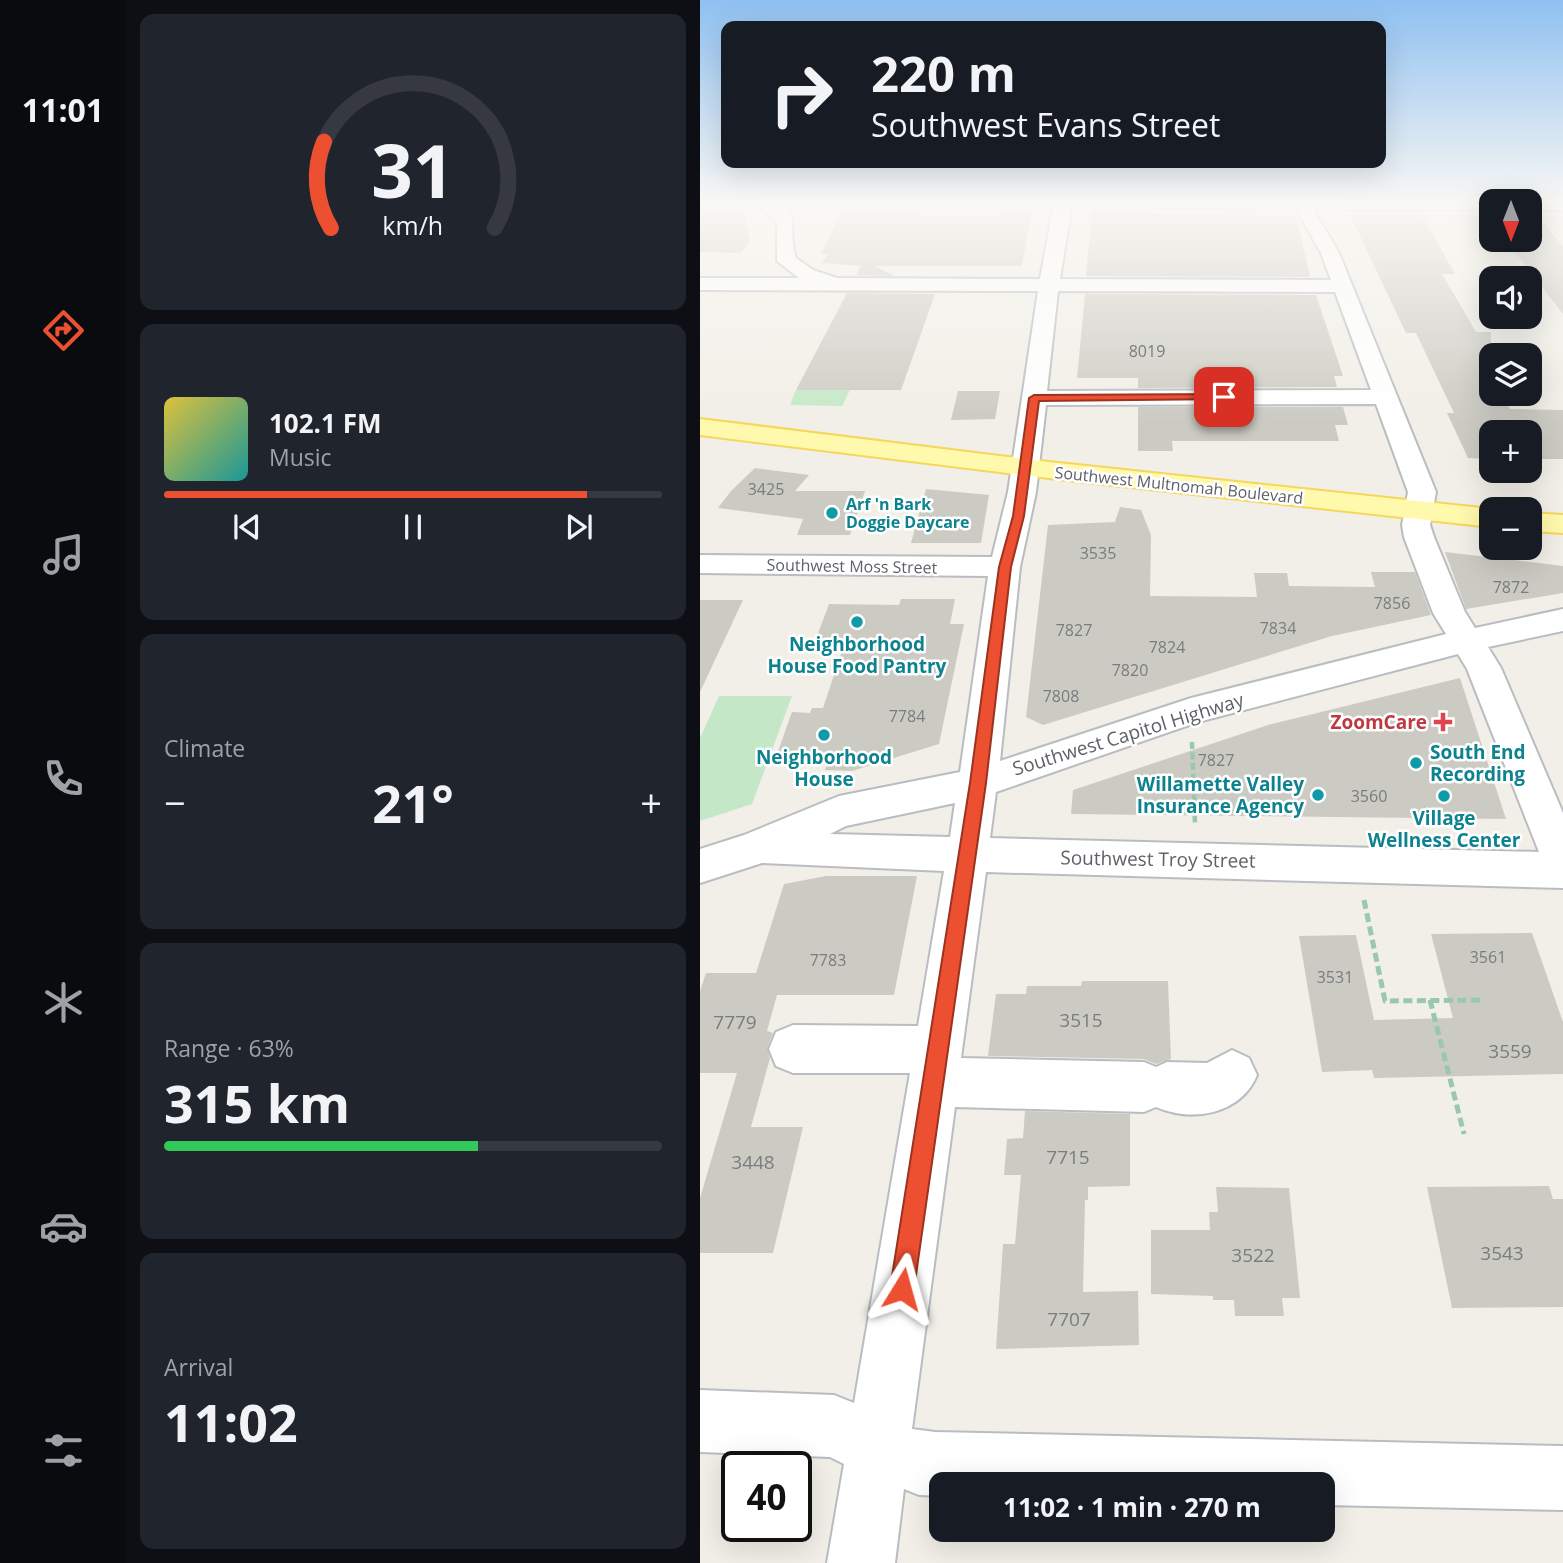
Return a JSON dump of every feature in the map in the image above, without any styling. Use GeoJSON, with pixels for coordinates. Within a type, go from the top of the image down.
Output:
{"type":"FeatureCollection","features":[{"type":"Feature","properties":{"kind":"main road","name":"Southwest Multnomah Boulevard"},"geometry":{"type":"LineString","coordinates":[[700,427],[1026,467],[1479,517]]}},
{"type":"Feature","properties":{"kind":"main road"},"geometry":{"type":"LineString","coordinates":[[1542,523],[1563,524]]}},
{"type":"Feature","properties":{"kind":"street"},"geometry":{"type":"LineString","coordinates":[[816,276],[850,284]]}},
{"type":"Feature","properties":{"kind":"street"},"geometry":{"type":"LineString","coordinates":[[861,1563],[978,783],[1005,567],[1018,516],[1026,467],[1051,276]]}},
{"type":"Feature","properties":{"kind":"street"},"geometry":{"type":"LineString","coordinates":[[1339,276],[1422,492],[1416,524],[1425,552],[1450,612],[1487,674],[1563,861]]}},
{"type":"Feature","properties":{"kind":"street"},"geometry":{"type":"LineString","coordinates":[[700,284],[1343,286]]}},
{"type":"Feature","properties":{"kind":"street"},"geometry":{"type":"LineString","coordinates":[[1034,398],[1386,397]]}},
{"type":"Feature","properties":{"kind":"street","name":"Southwest Moss Street"},"geometry":{"type":"LineString","coordinates":[[700,564],[1005,567]]}},
{"type":"Feature","properties":{"kind":"street","name":"Southwest Capitol Highway"},"geometry":{"type":"LineString","coordinates":[[700,866],[754,849],[839,812],[978,783],[1191,711],[1466,641],[1559,623]]}},
{"type":"Feature","properties":{"kind":"street","name":"Southwest Troy Street"},"geometry":{"type":"LineString","coordinates":[[754,849],[966,852],[1563,870]]}},
{"type":"Feature","properties":{"kind":"street"},"geometry":{"type":"LineString","coordinates":[[793,1049],[935,1066],[1156,1087],[1214,1088],[1232,1075]]}},
{"type":"Feature","properties":{"kind":"street"},"geometry":{"type":"LineString","coordinates":[[700,1421],[834,1426],[919,1463],[1563,1478]]}},
{"type":"Feature","properties":{"kind":"path"},"geometry":{"type":"LineString","coordinates":[[1191,711],[1195,820]]}},
{"type":"Feature","properties":{"kind":"path"},"geometry":{"type":"LineString","coordinates":[[1372,940],[1385,1001],[1484,1000]]}},
{"type":"Feature","properties":{"kind":"path"},"geometry":{"type":"LineString","coordinates":[[1430,1000],[1464,1134]]}},
{"type":"Feature","properties":{"kind":"green space"},"geometry":{"type":"Polygon","coordinates":[[[796,390],[850,390],[842,406],[790,405],[796,390]]]}},
{"type":"Feature","properties":{"kind":"green space"},"geometry":{"type":"Polygon","coordinates":[[[719,696],[792,696],[752,804],[700,821],[700,738],[719,696]]]}},
{"type":"Feature","properties":{"kind":"building"},"geometry":{"type":"Polygon","coordinates":[[[1086,276],[1310,276],[1310,277],[1086,276]]]}},
{"type":"Feature","properties":{"kind":"building"},"geometry":{"type":"Polygon","coordinates":[[[1379,276],[1443,276],[1476,332],[1491,332],[1491,343],[1479,343],[1479,406],[1563,410],[1563,459],[1542,459],[1542,420],[1479,420],[1479,458],[1468,458],[1447,413],[1454,413],[1416,333],[1406,333],[1379,276]]]}},
{"type":"Feature","properties":{"kind":"building"},"geometry":{"type":"Polygon","coordinates":[[[1542,276],[1563,276],[1563,314],[1542,287],[1542,276]]]}},
{"type":"Feature","properties":{"kind":"building"},"geometry":{"type":"Polygon","coordinates":[[[847,293],[935,294],[901,390],[796,390],[847,293]]]}},
{"type":"Feature","properties":{"kind":"building"},"geometry":{"type":"Polygon","coordinates":[[[1085,294],[1316,295],[1343,376],[1334,376],[1337,387],[1138,388],[1138,378],[1077,378],[1085,294]]]}},
{"type":"Feature","properties":{"kind":"building"},"geometry":{"type":"Polygon","coordinates":[[[958,391],[1000,391],[995,419],[951,420],[958,391]]]}},
{"type":"Feature","properties":{"kind":"building"},"geometry":{"type":"Polygon","coordinates":[[[1138,407],[1343,407],[1348,425],[1335,425],[1339,441],[1172,441],[1173,451],[1138,451],[1138,407]]]}},
{"type":"Feature","properties":{"kind":"building"},"geometry":{"type":"Polygon","coordinates":[[[755,468],[809,475],[795,491],[865,491],[850,535],[797,535],[803,519],[718,508],[755,468]]]}},
{"type":"Feature","properties":{"kind":"building"},"geometry":{"type":"Polygon","coordinates":[[[926,489],[989,495],[981,543],[911,543],[926,489]]]}},
{"type":"Feature","properties":{"kind":"building"},"geometry":{"type":"Polygon","coordinates":[[[1120,507],[1141,510],[1151,535],[1150,596],[1257,597],[1254,573],[1287,573],[1289,586],[1375,587],[1371,572],[1415,572],[1431,615],[1332,636],[1043,725],[1026,717],[1048,525],[1115,522],[1120,507]]]}},
{"type":"Feature","properties":{"kind":"building"},"geometry":{"type":"Polygon","coordinates":[[[1445,552],[1479,556],[1479,560],[1512,560],[1563,566],[1563,593],[1466,609],[1445,552]]]}},
{"type":"Feature","properties":{"kind":"building"},"geometry":{"type":"Polygon","coordinates":[[[901,599],[955,599],[950,624],[964,624],[939,744],[852,771],[825,770],[830,758],[776,757],[792,712],[810,713],[812,708],[823,708],[846,639],[816,639],[829,604],[899,605],[901,599]]]}},
{"type":"Feature","properties":{"kind":"building"},"geometry":{"type":"Polygon","coordinates":[[[700,600],[743,600],[700,692],[700,600]]]}},
{"type":"Feature","properties":{"kind":"building"},"geometry":{"type":"Polygon","coordinates":[[[1460,678],[1506,819],[1071,814],[1073,790],[1268,725],[1460,678]]]}},
{"type":"Feature","properties":{"kind":"building"},"geometry":{"type":"Polygon","coordinates":[[[826,876],[917,876],[894,995],[777,995],[767,1031],[773,1033],[767,1048],[770,1058],[751,1127],[803,1127],[773,1253],[700,1253],[700,1198],[737,1073],[700,1073],[700,991],[706,973],[756,973],[784,884],[826,876]]]}},
{"type":"Feature","properties":{"kind":"building"},"geometry":{"type":"Polygon","coordinates":[[[1532,933],[1563,1022],[1563,1074],[1374,1078],[1372,1070],[1322,1072],[1299,936],[1356,935],[1374,1020],[1453,1018],[1431,934],[1532,933]]]}},
{"type":"Feature","properties":{"kind":"building"},"geometry":{"type":"Polygon","coordinates":[[[1082,981],[1168,981],[1171,1059],[1156,1064],[1144,1059],[988,1056],[996,994],[1026,994],[1027,986],[1081,986],[1082,981]]]}},
{"type":"Feature","properties":{"kind":"building"},"geometry":{"type":"Polygon","coordinates":[[[1025,1111],[1130,1114],[1130,1186],[1088,1187],[1088,1200],[1085,1200],[1083,1292],[1138,1291],[1139,1345],[996,1349],[1003,1244],[1015,1244],[1021,1175],[1004,1175],[1007,1139],[1023,1138],[1025,1111]]]}},
{"type":"Feature","properties":{"kind":"building"},"geometry":{"type":"Polygon","coordinates":[[[1549,1186],[1553,1199],[1563,1199],[1563,1307],[1452,1308],[1427,1187],[1549,1186]]]}},
{"type":"Feature","properties":{"kind":"building"},"geometry":{"type":"Polygon","coordinates":[[[1216,1187],[1289,1188],[1300,1298],[1282,1298],[1284,1316],[1235,1316],[1234,1300],[1213,1300],[1213,1296],[1151,1294],[1151,1230],[1210,1230],[1209,1212],[1218,1212],[1216,1187]]]}},
{"type":"Feature","properties":{"kind":"place","name":"Arf 'n Bark Doggie Daycare"},"geometry":{"type":"Point","coordinates":[832,513]}},
{"type":"Feature","properties":{"kind":"place","name":"Neighborhood House Food Pantry"},"geometry":{"type":"Point","coordinates":[857,622]}},
{"type":"Feature","properties":{"kind":"place","name":"ZoomCare"},"geometry":{"type":"Point","coordinates":[1443,722]}},
{"type":"Feature","properties":{"kind":"place","name":"Neighborhood House"},"geometry":{"type":"Point","coordinates":[824,735]}},
{"type":"Feature","properties":{"kind":"place","name":"South End Recording"},"geometry":{"type":"Point","coordinates":[1416,763]}},
{"type":"Feature","properties":{"kind":"place","name":"Willamette Valley Insurance Agency"},"geometry":{"type":"Point","coordinates":[1318,795]}},
{"type":"Feature","properties":{"kind":"place","name":"Village Wellness Center"},"geometry":{"type":"Point","coordinates":[1444,796]}},
{"type":"Feature","properties":{"kind":"route"},"geometry":{"type":"LineString","coordinates":[[902,1289],[978,783],[1005,567],[1018,516],[1034,398],[1224,397]]}}]}
